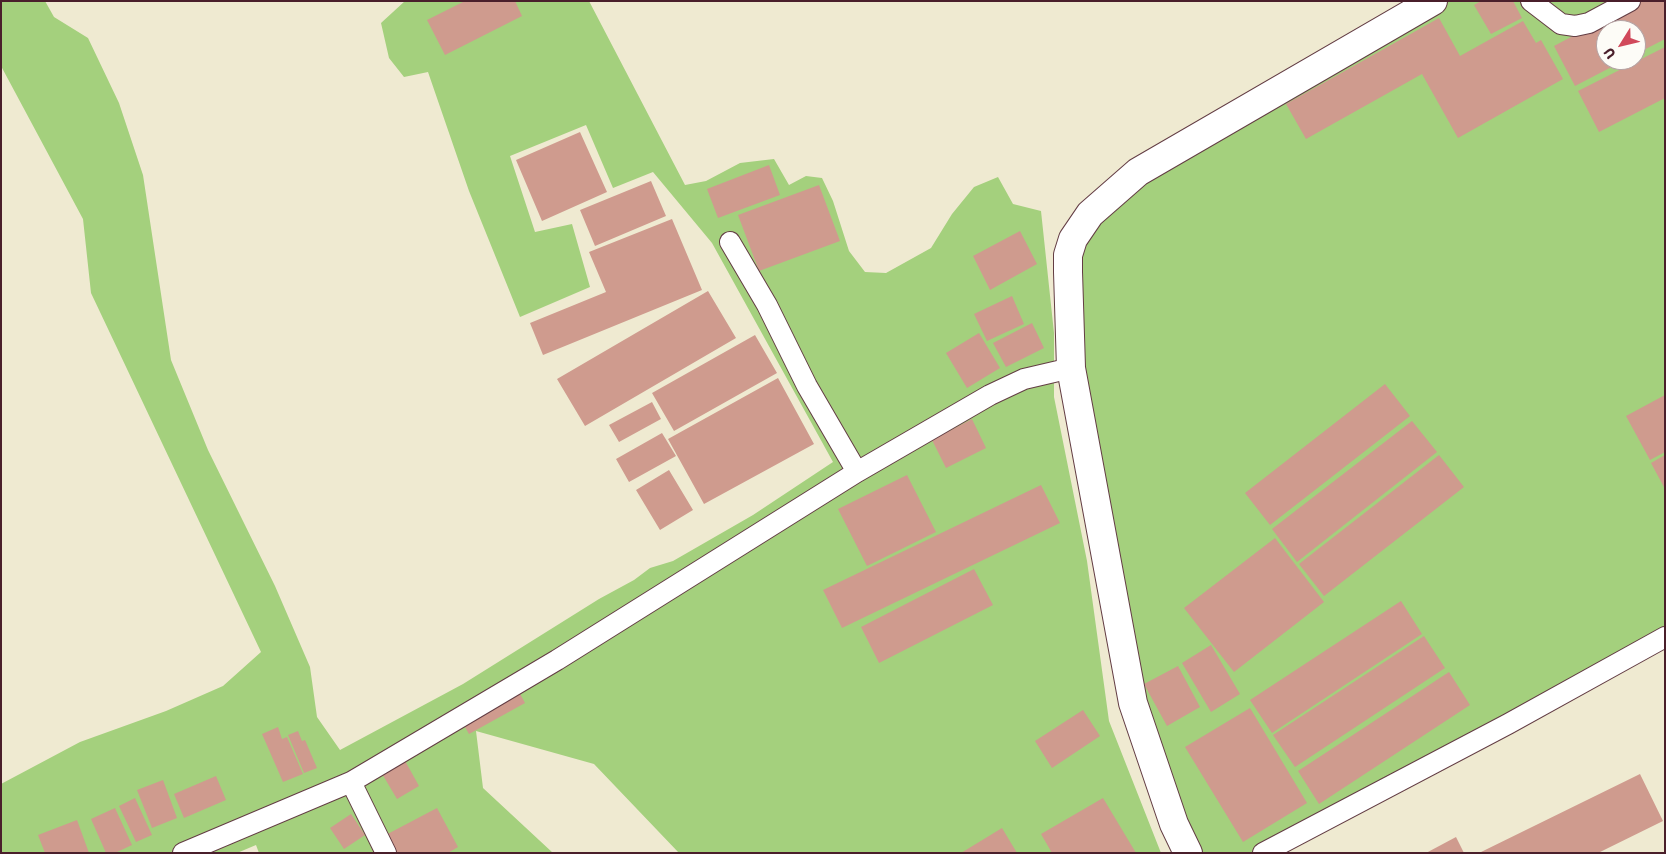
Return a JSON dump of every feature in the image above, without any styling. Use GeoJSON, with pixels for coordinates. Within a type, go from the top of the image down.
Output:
{"type":"FeatureCollection","features":[{"type":"Feature","properties":{"kind":"street"},"geometry":{"type":"LineString","coordinates":[[1188,853],[1174,824],[1133,703],[1071,368],[1068,255],[1073,239],[1090,214],[1138,172],[1433,1]]}},
{"type":"Feature","properties":{"kind":"street"},"geometry":{"type":"LineString","coordinates":[[1530,1],[1561,24],[1575,26],[1589,23],[1630,1]]}},
{"type":"Feature","properties":{"kind":"street"},"geometry":{"type":"LineString","coordinates":[[730,242],[768,305],[807,386],[857,472]]}},
{"type":"Feature","properties":{"kind":"street"},"geometry":{"type":"LineString","coordinates":[[183,853],[351,782],[549,665],[857,472],[990,395],[1024,380],[1071,368]]}},
{"type":"Feature","properties":{"kind":"street"},"geometry":{"type":"LineString","coordinates":[[1263,853],[1508,724],[1665,638]]}},
{"type":"Feature","properties":{"kind":"street"},"geometry":{"type":"LineString","coordinates":[[351,782],[386,853]]}},
{"type":"Feature","properties":{"kind":"green space"},"geometry":{"type":"Polygon","coordinates":[[[1,1],[45,1],[54,17],[88,38],[119,103],[143,175],[171,360],[208,450],[275,586],[310,667],[317,717],[340,750],[463,684],[599,599],[634,580],[650,568],[673,561],[753,515],[833,462],[712,243],[653,172],[613,188],[586,125],[510,156],[535,232],[572,224],[590,287],[520,317],[469,191],[428,72],[404,77],[389,58],[381,23],[405,1],[589,1],[685,185],[706,181],[740,163],[774,159],[789,185],[806,176],[822,178],[833,201],[849,251],[865,272],[886,273],[931,248],[952,214],[974,187],[998,177],[1013,204],[1041,211],[1054,333],[1054,397],[1087,561],[1109,721],[1161,853],[679,853],[594,764],[476,731],[483,788],[553,853],[259,853],[256,845],[237,853],[1,853],[1,784],[80,742],[166,711],[223,686],[261,652],[91,293],[83,219],[1,66],[1,1]]]}},
{"type":"Feature","properties":{"kind":"green space"},"geometry":{"type":"Polygon","coordinates":[[[1436,1],[1665,1],[1665,635],[1252,853],[1180,853],[1132,729],[1066,274],[1138,160],[1436,1]]]}},
{"type":"Feature","properties":{"kind":"building"},"geometry":{"type":"Polygon","coordinates":[[[465,1],[515,1],[522,16],[445,55],[427,20],[465,1]]]}},
{"type":"Feature","properties":{"kind":"building"},"geometry":{"type":"Polygon","coordinates":[[[1481,1],[1513,1],[1522,18],[1491,34],[1474,5],[1481,1]]]}},
{"type":"Feature","properties":{"kind":"building"},"geometry":{"type":"Polygon","coordinates":[[[1639,1],[1665,1],[1665,39],[1646,49],[1646,20],[1603,20],[1639,1]]]}},
{"type":"Feature","properties":{"kind":"building"},"geometry":{"type":"Polygon","coordinates":[[[1439,18],[1460,56],[1523,21],[1536,43],[1541,40],[1563,79],[1458,138],[1422,74],[1306,139],[1286,104],[1439,18]]]}},
{"type":"Feature","properties":{"kind":"building"},"geometry":{"type":"Polygon","coordinates":[[[1596,24],[1596,70],[1606,70],[1575,86],[1554,46],[1596,24]]]}},
{"type":"Feature","properties":{"kind":"building"},"geometry":{"type":"Polygon","coordinates":[[[1665,47],[1665,98],[1599,132],[1578,91],[1620,70],[1646,70],[1646,57],[1665,47]]]}},
{"type":"Feature","properties":{"kind":"building"},"geometry":{"type":"Polygon","coordinates":[[[580,132],[607,192],[542,221],[516,160],[580,132]]]}},
{"type":"Feature","properties":{"kind":"building"},"geometry":{"type":"Polygon","coordinates":[[[769,165],[780,195],[718,218],[707,189],[769,165]]]}},
{"type":"Feature","properties":{"kind":"building"},"geometry":{"type":"Polygon","coordinates":[[[651,181],[666,216],[595,246],[580,210],[651,181]]]}},
{"type":"Feature","properties":{"kind":"building"},"geometry":{"type":"Polygon","coordinates":[[[819,185],[840,241],[759,271],[738,215],[819,185]]]}},
{"type":"Feature","properties":{"kind":"building"},"geometry":{"type":"Polygon","coordinates":[[[672,219],[702,290],[543,355],[530,323],[606,292],[589,252],[672,219]]]}},
{"type":"Feature","properties":{"kind":"building"},"geometry":{"type":"Polygon","coordinates":[[[1020,231],[1037,264],[990,290],[973,256],[1020,231]]]}},
{"type":"Feature","properties":{"kind":"building"},"geometry":{"type":"Polygon","coordinates":[[[708,291],[736,338],[585,426],[557,379],[708,291]]]}},
{"type":"Feature","properties":{"kind":"building"},"geometry":{"type":"Polygon","coordinates":[[[1012,296],[1024,324],[987,341],[974,314],[1012,296]]]}},
{"type":"Feature","properties":{"kind":"building"},"geometry":{"type":"Polygon","coordinates":[[[1032,323],[1044,348],[1006,367],[993,343],[1032,323]]]}},
{"type":"Feature","properties":{"kind":"building"},"geometry":{"type":"Polygon","coordinates":[[[979,333],[1000,368],[967,388],[946,353],[979,333]]]}},
{"type":"Feature","properties":{"kind":"building"},"geometry":{"type":"Polygon","coordinates":[[[755,335],[777,373],[674,431],[652,393],[755,335]]]}},
{"type":"Feature","properties":{"kind":"building"},"geometry":{"type":"Polygon","coordinates":[[[778,378],[814,444],[704,504],[668,439],[778,378]]]}},
{"type":"Feature","properties":{"kind":"building"},"geometry":{"type":"Polygon","coordinates":[[[1385,384],[1410,416],[1270,525],[1245,493],[1385,384]]]}},
{"type":"Feature","properties":{"kind":"building"},"geometry":{"type":"Polygon","coordinates":[[[1665,395],[1665,452],[1650,460],[1626,416],[1665,395]]]}},
{"type":"Feature","properties":{"kind":"building"},"geometry":{"type":"Polygon","coordinates":[[[652,402],[661,419],[619,442],[609,425],[652,402]]]}},
{"type":"Feature","properties":{"kind":"building"},"geometry":{"type":"Polygon","coordinates":[[[972,419],[986,448],[946,468],[932,440],[972,419]]]}},
{"type":"Feature","properties":{"kind":"building"},"geometry":{"type":"Polygon","coordinates":[[[1412,421],[1437,452],[1297,562],[1272,529],[1412,421]]]}},
{"type":"Feature","properties":{"kind":"building"},"geometry":{"type":"Polygon","coordinates":[[[662,433],[676,456],[629,482],[616,459],[662,433]]]}},
{"type":"Feature","properties":{"kind":"building"},"geometry":{"type":"Polygon","coordinates":[[[1439,455],[1464,487],[1324,596],[1299,564],[1439,455]]]}},
{"type":"Feature","properties":{"kind":"building"},"geometry":{"type":"Polygon","coordinates":[[[1665,455],[1665,489],[1651,463],[1665,455]]]}},
{"type":"Feature","properties":{"kind":"building"},"geometry":{"type":"Polygon","coordinates":[[[669,470],[693,510],[660,530],[636,490],[669,470]]]}},
{"type":"Feature","properties":{"kind":"building"},"geometry":{"type":"Polygon","coordinates":[[[907,475],[936,532],[867,566],[838,509],[907,475]]]}},
{"type":"Feature","properties":{"kind":"building"},"geometry":{"type":"Polygon","coordinates":[[[1041,485],[1060,523],[842,628],[823,590],[1041,485]]]}},
{"type":"Feature","properties":{"kind":"building"},"geometry":{"type":"Polygon","coordinates":[[[1275,538],[1324,602],[1234,672],[1184,608],[1275,538]]]}},
{"type":"Feature","properties":{"kind":"building"},"geometry":{"type":"Polygon","coordinates":[[[974,569],[993,605],[879,663],[861,627],[974,569]]]}},
{"type":"Feature","properties":{"kind":"building"},"geometry":{"type":"Polygon","coordinates":[[[1401,601],[1422,634],[1272,733],[1250,700],[1401,601]]]}},
{"type":"Feature","properties":{"kind":"building"},"geometry":{"type":"Polygon","coordinates":[[[1424,636],[1445,668],[1295,767],[1273,735],[1424,636]]]}},
{"type":"Feature","properties":{"kind":"building"},"geometry":{"type":"Polygon","coordinates":[[[1211,645],[1240,694],[1211,712],[1182,663],[1211,645]]]}},
{"type":"Feature","properties":{"kind":"building"},"geometry":{"type":"Polygon","coordinates":[[[1178,666],[1200,707],[1167,726],[1144,684],[1178,666]]]}},
{"type":"Feature","properties":{"kind":"building"},"geometry":{"type":"Polygon","coordinates":[[[1449,672],[1470,705],[1319,804],[1298,771],[1449,672]]]}},
{"type":"Feature","properties":{"kind":"building"},"geometry":{"type":"Polygon","coordinates":[[[518,690],[525,703],[469,734],[461,720],[518,690]]]}},
{"type":"Feature","properties":{"kind":"building"},"geometry":{"type":"Polygon","coordinates":[[[1250,708],[1307,803],[1243,842],[1185,747],[1250,708]]]}},
{"type":"Feature","properties":{"kind":"building"},"geometry":{"type":"Polygon","coordinates":[[[1083,710],[1100,736],[1052,768],[1035,741],[1083,710]]]}},
{"type":"Feature","properties":{"kind":"building"},"geometry":{"type":"Polygon","coordinates":[[[278,727],[282,739],[287,737],[303,774],[283,782],[262,734],[278,727]]]}},
{"type":"Feature","properties":{"kind":"building"},"geometry":{"type":"Polygon","coordinates":[[[298,731],[302,741],[305,740],[317,768],[304,773],[288,735],[298,731]]]}},
{"type":"Feature","properties":{"kind":"building"},"geometry":{"type":"Polygon","coordinates":[[[404,759],[419,786],[397,799],[381,772],[404,759]]]}},
{"type":"Feature","properties":{"kind":"building"},"geometry":{"type":"Polygon","coordinates":[[[1640,774],[1663,821],[1598,853],[1479,853],[1640,774]]]}},
{"type":"Feature","properties":{"kind":"building"},"geometry":{"type":"Polygon","coordinates":[[[216,776],[226,800],[184,818],[174,794],[216,776]]]}},
{"type":"Feature","properties":{"kind":"building"},"geometry":{"type":"Polygon","coordinates":[[[163,780],[177,818],[152,828],[137,790],[163,780]]]}},
{"type":"Feature","properties":{"kind":"building"},"geometry":{"type":"Polygon","coordinates":[[[135,798],[152,835],[136,842],[119,806],[135,798]]]}},
{"type":"Feature","properties":{"kind":"building"},"geometry":{"type":"Polygon","coordinates":[[[1103,798],[1136,853],[1052,853],[1041,834],[1103,798]]]}},
{"type":"Feature","properties":{"kind":"building"},"geometry":{"type":"Polygon","coordinates":[[[115,808],[132,845],[115,853],[106,853],[91,819],[115,808]]]}},
{"type":"Feature","properties":{"kind":"building"},"geometry":{"type":"Polygon","coordinates":[[[437,808],[458,847],[448,853],[387,853],[380,838],[437,808]]]}},
{"type":"Feature","properties":{"kind":"building"},"geometry":{"type":"Polygon","coordinates":[[[351,814],[365,835],[344,849],[330,828],[351,814]]]}},
{"type":"Feature","properties":{"kind":"building"},"geometry":{"type":"Polygon","coordinates":[[[77,820],[89,853],[45,853],[38,835],[77,820]]]}},
{"type":"Feature","properties":{"kind":"building"},"geometry":{"type":"Polygon","coordinates":[[[1002,828],[1017,853],[961,853],[1002,828]]]}},
{"type":"Feature","properties":{"kind":"building"},"geometry":{"type":"Polygon","coordinates":[[[1456,837],[1464,853],[1426,853],[1456,837]]]}}]}
